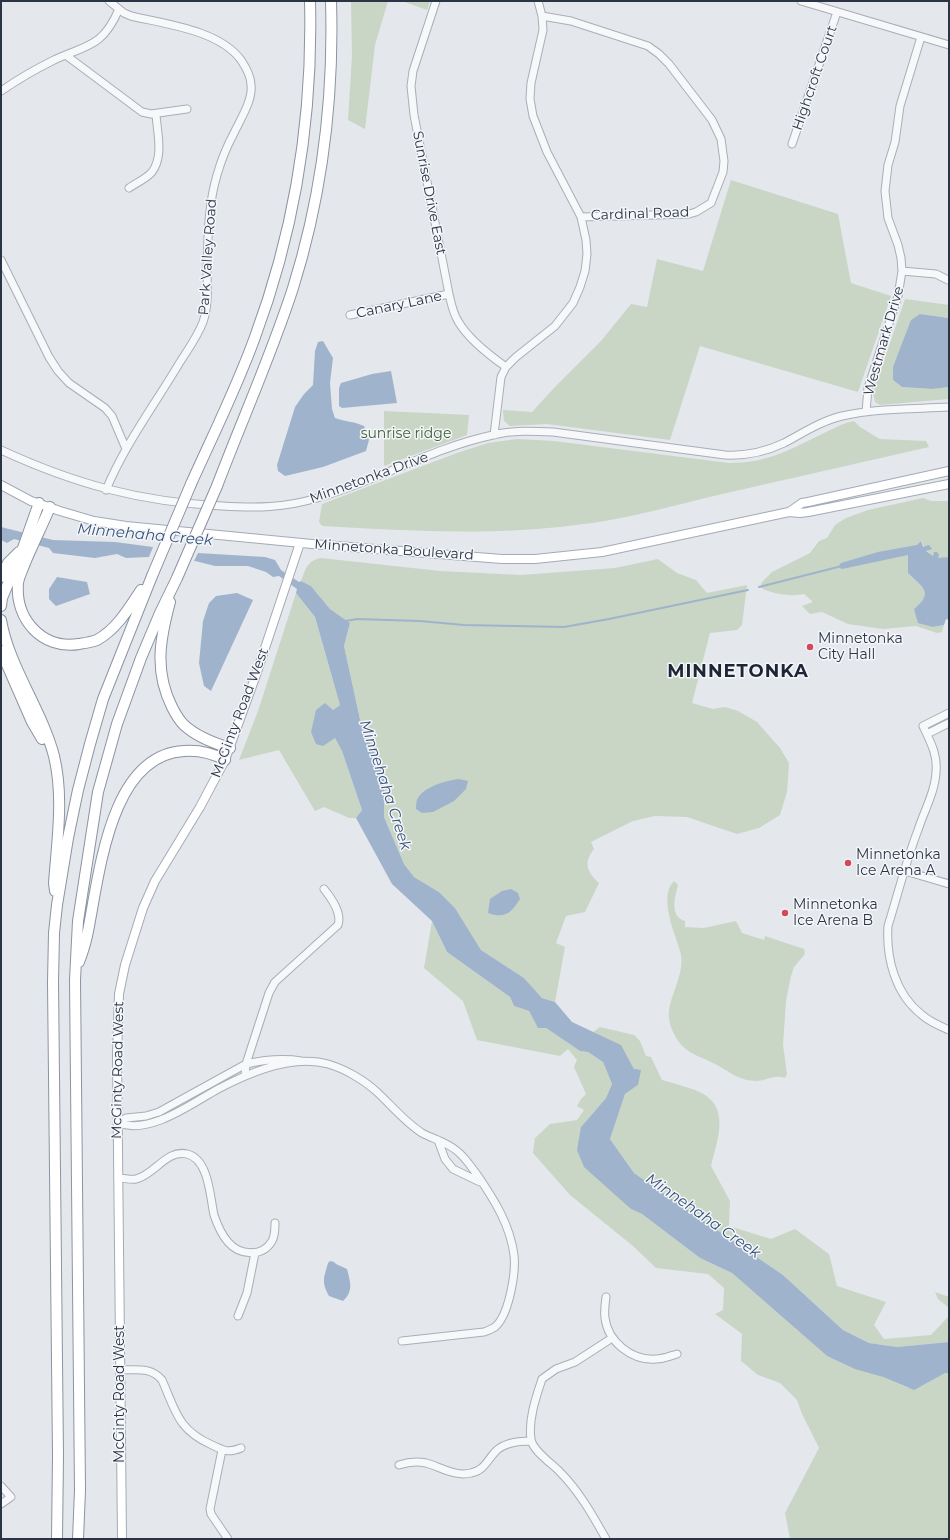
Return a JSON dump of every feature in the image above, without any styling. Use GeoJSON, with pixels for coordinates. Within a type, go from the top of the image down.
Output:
{"type":"FeatureCollection","features":[{"type":"Feature","properties":{"kind":"highway"},"geometry":{"type":"LineString","coordinates":[[57,1539],[58,1455],[53,982],[54,933],[68,838],[90,744],[106,692],[152,576],[244,366],[277,269],[299,176],[305,128],[311,32],[310,1]]}},
{"type":"Feature","properties":{"kind":"highway"},"geometry":{"type":"LineString","coordinates":[[78,1539],[80,1490],[74,980],[78,921],[98,792],[117,724],[141,658],[216,486],[280,325],[298,269],[310,223],[320,172],[328,108],[331,47],[331,1]]}},
{"type":"Feature","properties":{"kind":"highway"},"geometry":{"type":"LineString","coordinates":[[1,606],[2,598],[23,548],[39,503]]}},
{"type":"Feature","properties":{"kind":"highway"},"geometry":{"type":"LineString","coordinates":[[50,507],[29,553],[19,581],[18,598],[24,616],[28,624],[41,636],[52,642],[67,645],[87,643],[97,640],[123,617],[152,576]]}},
{"type":"Feature","properties":{"kind":"highway"},"geometry":{"type":"LineString","coordinates":[[1,577],[8,563],[23,548]]}},
{"type":"Feature","properties":{"kind":"highway"},"geometry":{"type":"LineString","coordinates":[[177,578],[163,629],[160,647],[160,666],[167,697],[182,724],[212,743],[230,748]]}},
{"type":"Feature","properties":{"kind":"highway"},"geometry":{"type":"LineString","coordinates":[[1,620],[7,644],[49,741],[56,769],[59,823],[54,883],[57,905]]}},
{"type":"Feature","properties":{"kind":"highway"},"geometry":{"type":"LineString","coordinates":[[1,651],[32,722],[43,741],[50,759],[58,790]]}},
{"type":"Feature","properties":{"kind":"highway"},"geometry":{"type":"LineString","coordinates":[[74,980],[87,936],[94,894],[106,841],[124,794],[135,777],[146,766],[161,756],[175,751],[194,750],[205,752],[225,760]]}},
{"type":"Feature","properties":{"kind":"main road","name":"Minnetonka Boulevard"},"geometry":{"type":"LineString","coordinates":[[789,512],[802,503],[949,471]]}},
{"type":"Feature","properties":{"kind":"main road","name":"Minnetonka Boulevard"},"geometry":{"type":"LineString","coordinates":[[1,486],[39,503],[88,520],[126,526],[300,543],[502,559],[536,559],[602,552],[789,512],[808,512],[949,484]]}},
{"type":"Feature","properties":{"kind":"main road","name":"McGinty Road West"},"geometry":{"type":"LineString","coordinates":[[122,1539],[120,1466],[121,1370],[117,1054],[119,994],[133,936],[155,881],[200,807],[230,748],[300,543]]}},
{"type":"Feature","properties":{"kind":"street","name":"Park Valley Road"},"geometry":{"type":"LineString","coordinates":[[106,490],[126,449],[190,348],[203,322],[207,308],[209,226],[217,175],[229,144],[244,113],[252,84],[241,61],[235,54],[216,40],[186,28],[131,16],[109,1]]}},
{"type":"Feature","properties":{"kind":"street","name":"Sunrise Drive East"},"geometry":{"type":"LineString","coordinates":[[436,1],[414,71],[411,86],[412,101],[449,294],[454,313],[458,322],[465,331],[506,367]]}},
{"type":"Feature","properties":{"kind":"street"},"geometry":{"type":"LineString","coordinates":[[494,435],[501,377],[506,367],[516,357],[555,326],[573,303],[585,271],[586,240],[581,216],[547,152],[533,116],[530,99],[531,83],[543,30],[542,16],[538,1]]}},
{"type":"Feature","properties":{"kind":"street"},"geometry":{"type":"LineString","coordinates":[[801,1],[949,45]]}},
{"type":"Feature","properties":{"kind":"street"},"geometry":{"type":"LineString","coordinates":[[1,90],[34,70],[89,47],[99,40],[114,22],[119,9]]}},
{"type":"Feature","properties":{"kind":"street","name":"Highcroft Court"},"geometry":{"type":"LineString","coordinates":[[792,144],[837,12]]}},
{"type":"Feature","properties":{"kind":"street","name":"Cardinal Road"},"geometry":{"type":"LineString","coordinates":[[542,16],[571,21],[648,46],[669,64],[712,120],[721,140],[724,161],[723,172],[711,203],[696,212],[689,214],[581,216]]}},
{"type":"Feature","properties":{"kind":"street","name":"Westmark Drive"},"geometry":{"type":"LineString","coordinates":[[866,412],[868,388],[898,296],[902,271],[898,245],[888,218],[884,191],[900,106],[921,37]]}},
{"type":"Feature","properties":{"kind":"street"},"geometry":{"type":"LineString","coordinates":[[67,56],[142,112],[156,114],[187,109]]}},
{"type":"Feature","properties":{"kind":"street"},"geometry":{"type":"LineString","coordinates":[[129,188],[147,176],[157,161],[159,150],[156,114]]}},
{"type":"Feature","properties":{"kind":"street"},"geometry":{"type":"LineString","coordinates":[[1,260],[49,357],[58,371],[69,383],[105,408],[112,416],[126,449]]}},
{"type":"Feature","properties":{"kind":"street","name":"Westmark Drive"},"geometry":{"type":"LineString","coordinates":[[902,271],[936,274],[948,280]]}},
{"type":"Feature","properties":{"kind":"street","name":"Canary Lane"},"geometry":{"type":"LineString","coordinates":[[350,315],[449,294]]}},
{"type":"Feature","properties":{"kind":"street","name":"Minnetonka Drive"},"geometry":{"type":"LineString","coordinates":[[1,450],[54,473],[106,490],[147,499],[198,505],[261,508],[290,505],[318,498],[463,443],[494,435],[528,431],[554,432],[739,456],[767,450],[818,425],[841,416],[866,412],[949,407]]}},
{"type":"Feature","properties":{"kind":"street"},"geometry":{"type":"LineString","coordinates":[[949,714],[923,726],[936,756],[934,785],[890,917],[887,941],[890,960],[896,981],[910,1003],[922,1016],[949,1030]]}},
{"type":"Feature","properties":{"kind":"street"},"geometry":{"type":"LineString","coordinates":[[927,734],[949,723]]}},
{"type":"Feature","properties":{"kind":"street"},"geometry":{"type":"LineString","coordinates":[[905,871],[949,884]]}},
{"type":"Feature","properties":{"kind":"street"},"geometry":{"type":"LineString","coordinates":[[245,1076],[246,1064],[269,992],[275,982],[338,925],[340,920],[333,900],[324,889]]}},
{"type":"Feature","properties":{"kind":"street"},"geometry":{"type":"LineString","coordinates":[[118,1123],[126,1118],[146,1116],[159,1112],[246,1064],[287,1059],[301,1062]]}},
{"type":"Feature","properties":{"kind":"street"},"geometry":{"type":"LineString","coordinates":[[118,1123],[126,1126],[143,1125],[164,1119],[245,1076],[264,1069],[313,1061],[328,1064],[355,1076],[376,1091],[409,1123],[423,1133],[459,1152],[493,1198],[503,1215],[513,1249],[514,1259],[512,1286],[502,1317],[495,1327],[484,1332],[402,1340]]}},
{"type":"Feature","properties":{"kind":"street"},"geometry":{"type":"LineString","coordinates":[[438,1140],[445,1158],[453,1169],[482,1183]]}},
{"type":"Feature","properties":{"kind":"street"},"geometry":{"type":"LineString","coordinates":[[118,1178],[136,1179],[146,1174],[170,1157],[187,1153],[199,1163],[206,1176],[211,1192],[214,1214],[218,1227],[228,1242],[240,1252],[255,1253],[265,1248],[272,1241],[275,1223]]}},
{"type":"Feature","properties":{"kind":"street"},"geometry":{"type":"LineString","coordinates":[[238,1316],[247,1293],[255,1253]]}},
{"type":"Feature","properties":{"kind":"street"},"geometry":{"type":"LineString","coordinates":[[606,1297],[604,1308],[605,1319],[612,1338],[622,1348],[632,1354],[655,1360],[677,1354]]}},
{"type":"Feature","properties":{"kind":"street"},"geometry":{"type":"LineString","coordinates":[[606,1539],[580,1494],[570,1482],[539,1452],[531,1441],[531,1423],[542,1379],[556,1369],[574,1362],[612,1338]]}},
{"type":"Feature","properties":{"kind":"street"},"geometry":{"type":"LineString","coordinates":[[121,1370],[152,1371],[162,1380],[182,1424],[190,1433],[200,1440],[222,1450],[231,1452],[241,1448]]}},
{"type":"Feature","properties":{"kind":"street"},"geometry":{"type":"LineString","coordinates":[[399,1465],[416,1462],[425,1463],[454,1473],[472,1473],[488,1464],[496,1451],[516,1442],[531,1441]]}},
{"type":"Feature","properties":{"kind":"street"},"geometry":{"type":"LineString","coordinates":[[222,1450],[210,1509],[211,1514],[228,1539]]}},
{"type":"Feature","properties":{"kind":"street"},"geometry":{"type":"LineString","coordinates":[[1,1486],[11,1497],[1,1504]]}},
{"type":"Feature","properties":{"kind":"green space"},"geometry":{"type":"Polygon","coordinates":[[[351,1],[388,1],[375,45],[365,129],[348,120],[352,56],[351,1]]]}},
{"type":"Feature","properties":{"kind":"green space"},"geometry":{"type":"Polygon","coordinates":[[[402,1],[430,1],[427,10],[402,1]]]}},
{"type":"Feature","properties":{"kind":"green space"},"geometry":{"type":"Polygon","coordinates":[[[731,180],[838,214],[851,283],[891,296],[858,392],[700,346],[670,440],[547,424],[510,426],[504,421],[503,410],[532,412],[601,341],[631,304],[647,307],[657,259],[703,271],[731,180]]]}},
{"type":"Feature","properties":{"kind":"green space"},"geometry":{"type":"Polygon","coordinates":[[[905,299],[949,305],[949,318],[920,314],[893,367],[893,380],[902,387],[932,389],[949,387],[949,399],[880,405],[875,402],[873,393],[905,299]]]}},
{"type":"Feature","properties":{"kind":"green space","name":"sunrise ridge"},"geometry":{"type":"Polygon","coordinates":[[[384,411],[469,415],[467,435],[384,466],[384,411]]]}},
{"type":"Feature","properties":{"kind":"green space"},"geometry":{"type":"Polygon","coordinates":[[[854,421],[860,427],[880,439],[926,441],[929,447],[594,523],[512,530],[449,532],[322,526],[319,522],[322,504],[457,453],[488,443],[517,439],[554,441],[729,463],[755,461],[776,455],[841,425],[854,421]]]}},
{"type":"Feature","properties":{"kind":"green space"},"geometry":{"type":"Polygon","coordinates":[[[923,498],[931,501],[949,501],[949,557],[935,557],[925,549],[921,541],[908,555],[908,573],[922,586],[925,594],[924,598],[914,609],[933,627],[944,625],[942,632],[937,633],[916,626],[883,629],[848,624],[822,612],[810,614],[802,606],[813,602],[804,594],[782,594],[760,587],[762,582],[772,572],[810,553],[819,541],[827,538],[835,525],[846,518],[868,510],[923,498]]]}},
{"type":"Feature","properties":{"kind":"green space"},"geometry":{"type":"Polygon","coordinates":[[[321,558],[440,571],[521,575],[615,568],[658,559],[677,573],[696,580],[707,593],[747,585],[742,625],[737,630],[710,633],[692,703],[713,709],[725,707],[738,711],[757,722],[780,748],[789,763],[787,792],[780,815],[759,828],[737,834],[687,817],[655,816],[633,821],[591,842],[594,849],[588,859],[588,867],[589,871],[599,883],[585,912],[566,916],[556,943],[565,947],[555,1002],[542,998],[524,978],[481,950],[455,908],[439,892],[414,877],[404,864],[384,817],[384,774],[361,724],[344,646],[350,623],[330,609],[311,586],[301,581],[310,563],[321,558]]]}},
{"type":"Feature","properties":{"kind":"green space"},"geometry":{"type":"Polygon","coordinates":[[[296,593],[315,617],[340,705],[333,710],[335,738],[342,751],[362,810],[356,818],[349,818],[324,807],[315,811],[279,750],[239,760],[258,711],[296,593]]]}},
{"type":"Feature","properties":{"kind":"green space"},"geometry":{"type":"Polygon","coordinates":[[[674,881],[678,885],[674,906],[675,911],[680,919],[685,921],[685,927],[704,928],[736,921],[742,933],[764,940],[765,936],[804,949],[805,954],[794,967],[786,1001],[783,1045],[787,1074],[785,1078],[774,1077],[760,1081],[750,1081],[740,1078],[685,1049],[674,1034],[671,1028],[669,1010],[680,973],[681,958],[669,915],[667,896],[669,888],[674,881]]]}},
{"type":"Feature","properties":{"kind":"green space"},"geometry":{"type":"Polygon","coordinates":[[[432,921],[447,952],[510,997],[514,1006],[529,1011],[538,1027],[546,1028],[580,1051],[588,1052],[603,1062],[612,1084],[606,1098],[581,1127],[631,1209],[642,1214],[700,1258],[732,1273],[827,1356],[908,1388],[949,1357],[949,1539],[790,1539],[785,1513],[819,1448],[802,1414],[797,1400],[780,1383],[758,1375],[741,1361],[742,1334],[715,1314],[723,1310],[724,1288],[708,1274],[656,1268],[633,1246],[570,1195],[533,1153],[535,1138],[550,1124],[577,1120],[584,1110],[577,1106],[586,1094],[574,1067],[577,1060],[568,1049],[560,1056],[477,1040],[463,1001],[424,968],[432,921]]]}},
{"type":"Feature","properties":{"kind":"green space"},"geometry":{"type":"Polygon","coordinates":[[[600,1027],[634,1035],[640,1041],[646,1056],[651,1057],[662,1080],[696,1091],[705,1095],[713,1102],[717,1110],[719,1128],[711,1166],[730,1201],[729,1226],[771,1239],[795,1229],[829,1254],[837,1286],[886,1302],[874,1325],[884,1339],[931,1335],[949,1316],[949,1342],[897,1347],[869,1343],[843,1330],[783,1275],[634,1173],[610,1139],[625,1094],[638,1085],[634,1069],[620,1045],[593,1032],[600,1027]]]}},
{"type":"Feature","properties":{"kind":"green space"},"geometry":{"type":"Polygon","coordinates":[[[935,1292],[949,1297],[949,1308],[938,1299],[935,1292]]]}},
{"type":"Feature","properties":{"kind":"water"},"geometry":{"type":"Polygon","coordinates":[[[920,314],[949,318],[949,387],[932,389],[902,387],[893,380],[893,367],[911,320],[920,314]]]}},
{"type":"Feature","properties":{"kind":"water"},"geometry":{"type":"Polygon","coordinates":[[[323,341],[333,358],[330,383],[332,409],[335,418],[364,426],[369,440],[366,451],[323,467],[285,476],[278,471],[277,465],[295,407],[304,394],[313,385],[315,351],[318,342],[323,341]]]}},
{"type":"Feature","properties":{"kind":"water"},"geometry":{"type":"Polygon","coordinates":[[[391,371],[397,403],[342,408],[339,406],[339,388],[341,383],[372,374],[391,371]]]}},
{"type":"Feature","properties":{"kind":"water"},"geometry":{"type":"Polygon","coordinates":[[[1,527],[53,540],[115,542],[198,553],[265,557],[275,560],[281,570],[299,582],[301,581],[311,586],[330,609],[350,623],[344,646],[361,724],[384,774],[384,817],[404,864],[414,877],[439,892],[455,908],[481,950],[524,978],[542,998],[555,1002],[572,1022],[621,1045],[634,1069],[641,1070],[638,1085],[625,1094],[610,1139],[634,1173],[783,1275],[843,1330],[869,1343],[897,1347],[949,1342],[949,1373],[945,1373],[914,1390],[883,1377],[855,1369],[827,1356],[732,1273],[700,1258],[642,1214],[631,1209],[584,1167],[577,1150],[581,1127],[606,1098],[612,1084],[603,1062],[588,1052],[580,1051],[546,1028],[538,1028],[529,1011],[514,1006],[510,997],[447,952],[432,921],[392,884],[356,818],[362,810],[342,751],[335,738],[323,746],[316,744],[311,732],[316,710],[325,703],[333,710],[340,705],[315,617],[296,593],[297,589],[279,576],[273,577],[266,572],[248,566],[215,566],[195,561],[148,557],[126,558],[117,554],[95,558],[53,553],[49,548],[14,539],[7,543],[1,540],[1,527]]]}},
{"type":"Feature","properties":{"kind":"water"},"geometry":{"type":"Polygon","coordinates":[[[921,541],[923,547],[929,545],[932,549],[926,551],[933,556],[934,552],[937,552],[939,555],[938,558],[949,557],[949,620],[946,619],[944,625],[933,627],[918,623],[914,609],[924,598],[925,594],[922,586],[908,573],[908,555],[842,569],[838,567],[841,563],[878,552],[917,545],[921,541]]]}},
{"type":"Feature","properties":{"kind":"water"},"geometry":{"type":"Polygon","coordinates":[[[57,577],[87,582],[90,594],[56,606],[49,599],[49,589],[57,577]]]}},
{"type":"Feature","properties":{"kind":"water"},"geometry":{"type":"Polygon","coordinates":[[[237,593],[253,600],[211,691],[204,686],[199,663],[203,621],[209,603],[216,596],[237,593]]]}},
{"type":"Feature","properties":{"kind":"water"},"geometry":{"type":"Polygon","coordinates":[[[459,779],[468,781],[466,789],[454,801],[433,812],[422,813],[416,809],[417,800],[424,791],[435,785],[459,779]]]}},
{"type":"Feature","properties":{"kind":"water"},"geometry":{"type":"Polygon","coordinates":[[[511,889],[518,893],[520,899],[514,908],[507,914],[503,915],[488,913],[490,899],[502,891],[511,889]]]}},
{"type":"Feature","properties":{"kind":"water"},"geometry":{"type":"Polygon","coordinates":[[[330,1261],[347,1269],[350,1290],[343,1301],[329,1296],[325,1287],[324,1276],[330,1261]]]}},
{"type":"Feature","properties":{"kind":"pier"},"geometry":{"type":"Polygon","coordinates":[[[154,545],[199,551],[193,563],[148,559],[154,545]]]}},
{"type":"Feature","properties":{"kind":"waterway"},"geometry":{"type":"LineString","coordinates":[[759,587],[838,567]]}},
{"type":"Feature","properties":{"kind":"waterway"},"geometry":{"type":"LineString","coordinates":[[346,621],[357,619],[420,621],[464,625],[564,627],[748,590]]}},
{"type":"Feature","properties":{"kind":"place","name":"Minnetonka City Hall"},"geometry":{"type":"Point","coordinates":[810,647]}},
{"type":"Feature","properties":{"kind":"place","name":"Minnetonka Ice Arena A"},"geometry":{"type":"Point","coordinates":[848,863]}},
{"type":"Feature","properties":{"kind":"place","name":"Minnetonka Ice Arena B"},"geometry":{"type":"Point","coordinates":[785,913]}},
{"type":"Feature","properties":{"kind":"district","name":"MINNETONKA"},"geometry":{"type":"Point","coordinates":[738,672]}},
{"type":"Feature","properties":{"kind":"water label","name":"Minnehaha Creek"},"geometry":{"type":"Point","coordinates":[145,535]}},
{"type":"Feature","properties":{"kind":"water label","name":"Minnehaha Creek"},"geometry":{"type":"Point","coordinates":[385,785]}},
{"type":"Feature","properties":{"kind":"water label","name":"Minnehaha Creek"},"geometry":{"type":"Point","coordinates":[703,1216]}}]}
